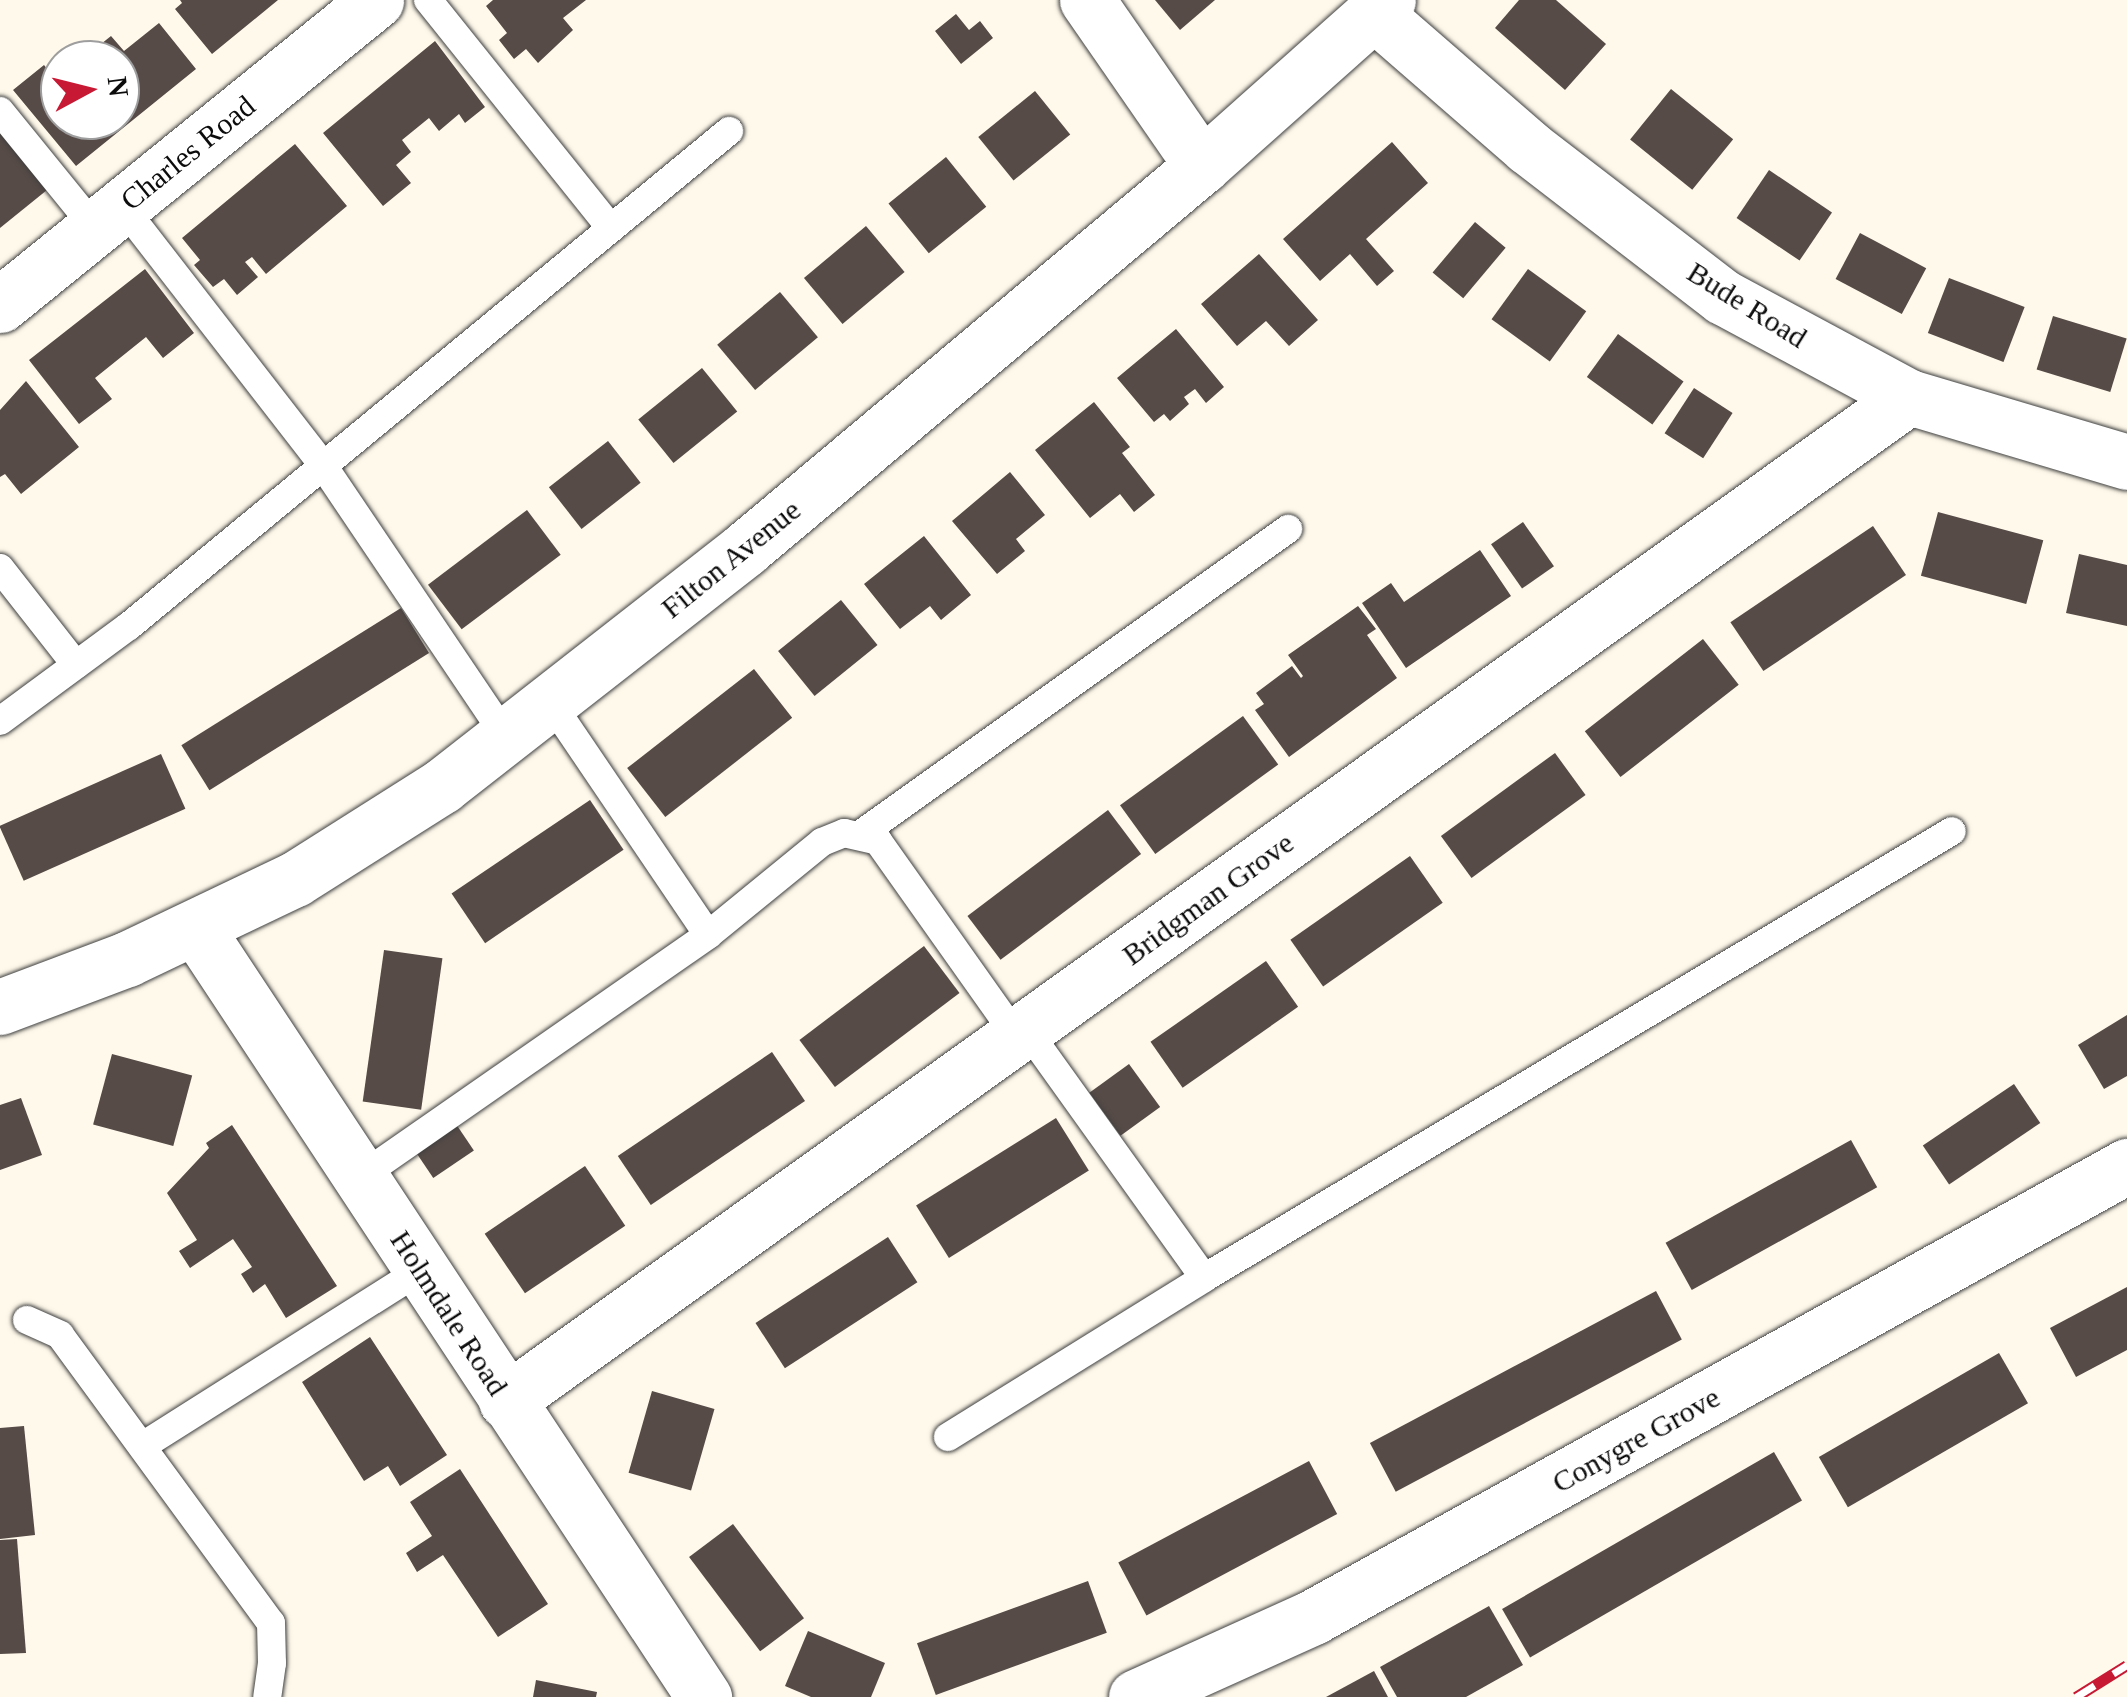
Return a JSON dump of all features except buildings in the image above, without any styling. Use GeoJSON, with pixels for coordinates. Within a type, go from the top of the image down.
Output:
{"type":"FeatureCollection","features":[{"type":"Feature","properties":{"kind":"street","name":"Charles Road"},"geometry":{"type":"LineString","coordinates":[[0,305],[376,0]]}},
{"type":"Feature","properties":{"kind":"street"},"geometry":{"type":"LineString","coordinates":[[1087,0],[1202,166]]}},
{"type":"Feature","properties":{"kind":"street","name":"Filton Avenue"},"geometry":{"type":"LineString","coordinates":[[0,1007],[196,928],[295,879],[356,842],[506,737],[745,549],[1202,166],[1381,6]]}},
{"type":"Feature","properties":{"kind":"street","name":"Bude Road"},"geometry":{"type":"LineString","coordinates":[[1381,6],[1528,146],[1722,297],[1909,397],[2127,462]]}},
{"type":"Feature","properties":{"kind":"street","name":"Bridgman Grove"},"geometry":{"type":"LineString","coordinates":[[506,1401],[1909,397]]}},
{"type":"Feature","properties":{"kind":"street","name":"Holmdale Road"},"geometry":{"type":"LineString","coordinates":[[196,928],[704,1697]]}},
{"type":"Feature","properties":{"kind":"street","name":"Conygre Grove"},"geometry":{"type":"LineString","coordinates":[[1136,1697],[1313,1618],[2127,1166]]}},
{"type":"Feature","properties":{"kind":"lane"},"geometry":{"type":"LineString","coordinates":[[428,0],[610,227]]}},
{"type":"Feature","properties":{"kind":"lane"},"geometry":{"type":"LineString","coordinates":[[0,112],[109,217],[322,464],[506,737]]}},
{"type":"Feature","properties":{"kind":"lane"},"geometry":{"type":"LineString","coordinates":[[0,721],[76,665],[729,131]]}},
{"type":"Feature","properties":{"kind":"lane"},"geometry":{"type":"LineString","coordinates":[[862,834],[1288,529]]}},
{"type":"Feature","properties":{"kind":"lane"},"geometry":{"type":"LineString","coordinates":[[0,568],[76,665]]}},
{"type":"Feature","properties":{"kind":"lane"},"geometry":{"type":"LineString","coordinates":[[551,703],[708,935]]}},
{"type":"Feature","properties":{"kind":"lane"},"geometry":{"type":"LineString","coordinates":[[948,1437],[1204,1278],[1952,831]]}},
{"type":"Feature","properties":{"kind":"lane"},"geometry":{"type":"LineString","coordinates":[[360,1176],[708,935],[822,842],[844,833],[862,834],[878,841],[1204,1278]]}},
{"type":"Feature","properties":{"kind":"lane"},"geometry":{"type":"LineString","coordinates":[[144,1445],[421,1270]]}},
{"type":"Feature","properties":{"kind":"lane"},"geometry":{"type":"LineString","coordinates":[[27,1320],[60,1336],[144,1445],[270,1622],[272,1663],[268,1697]]}},
{"type":"Feature","properties":{"kind":"railway"},"geometry":{"type":"LineString","coordinates":[[2076,1697],[2127,1665]]}}]}
